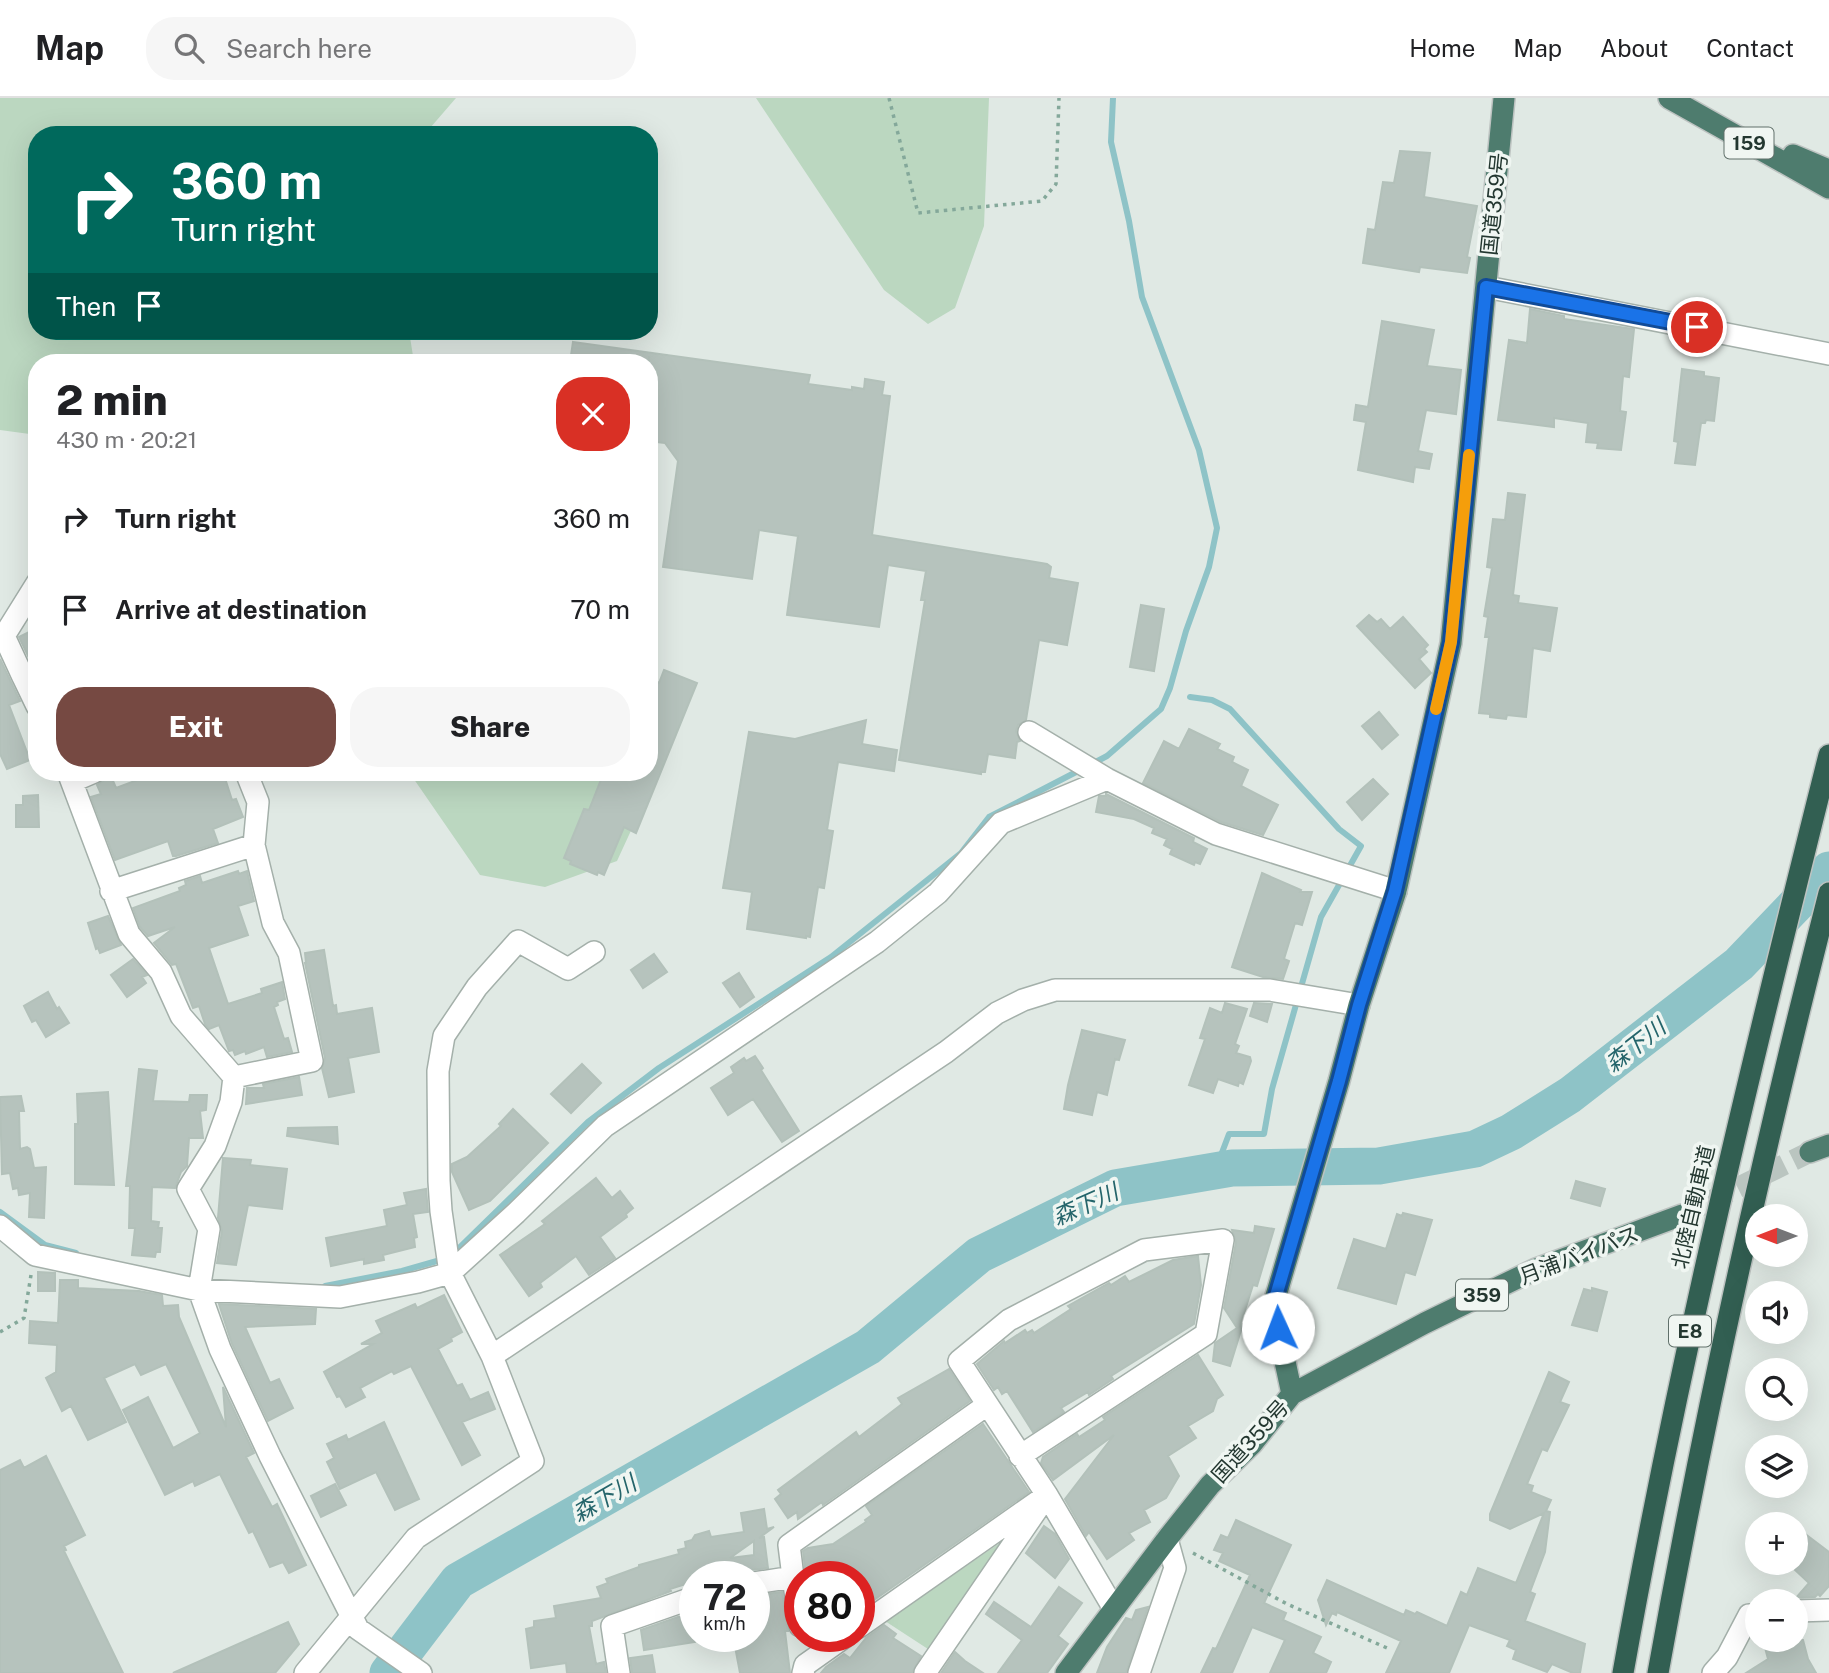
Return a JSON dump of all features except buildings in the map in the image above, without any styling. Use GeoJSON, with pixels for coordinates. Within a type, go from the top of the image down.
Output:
{"type":"FeatureCollection","features":[{"type":"Feature","properties":{"kind":"highway","name":"国道359号"},"geometry":{"type":"LineString","coordinates":[[1066,1673],[1210,1485],[1252,1444],[1292,1394],[1273,1306],[1359,1005],[1395,891],[1451,642],[1504,98]]}},
{"type":"Feature","properties":{"kind":"highway","name":"159"},"geometry":{"type":"LineString","coordinates":[[1669,98],[1829,177]]}},
{"type":"Feature","properties":{"kind":"highway","name":"159"},"geometry":{"type":"LineString","coordinates":[[1669,98],[1829,188]]}},
{"type":"Feature","properties":{"kind":"highway","name":"159"},"geometry":{"type":"LineString","coordinates":[[1746,135],[1829,170]]}},
{"type":"Feature","properties":{"kind":"highway","name":"北陸自動車道"},"geometry":{"type":"LineString","coordinates":[[1623,1673],[1692,1320],[1749,1070],[1829,755]]}},
{"type":"Feature","properties":{"kind":"highway","name":"E8"},"geometry":{"type":"LineString","coordinates":[[1658,1673],[1727,1322],[1782,1080],[1829,893]]}},
{"type":"Feature","properties":{"kind":"highway","name":"月浦バイパス"},"geometry":{"type":"LineString","coordinates":[[1292,1394],[1425,1323],[1536,1269],[1682,1215]]}},
{"type":"Feature","properties":{"kind":"street"},"geometry":{"type":"LineString","coordinates":[[1486,287],[1829,354]]}},
{"type":"Feature","properties":{"kind":"street"},"geometry":{"type":"LineString","coordinates":[[28,597],[4,636],[28,671]]}},
{"type":"Feature","properties":{"kind":"street"},"geometry":{"type":"LineString","coordinates":[[1030,732],[1028,731],[1101,775],[1216,834],[1395,891]]}},
{"type":"Feature","properties":{"kind":"street"},"geometry":{"type":"LineString","coordinates":[[0,1226],[35,1255],[199,1290],[340,1297],[418,1282],[516,1213],[605,1126],[877,942],[938,893],[1000,822],[1101,775]]}},
{"type":"Feature","properties":{"kind":"street"},"geometry":{"type":"LineString","coordinates":[[72,781],[129,934],[161,972],[181,1016],[234,1077]]}},
{"type":"Feature","properties":{"kind":"street"},"geometry":{"type":"LineString","coordinates":[[234,1077],[312,1061],[289,953],[274,923],[254,845],[258,802],[250,781]]}},
{"type":"Feature","properties":{"kind":"street"},"geometry":{"type":"LineString","coordinates":[[111,891],[254,845]]}},
{"type":"Feature","properties":{"kind":"street"},"geometry":{"type":"LineString","coordinates":[[305,1673],[355,1622],[416,1538],[533,1461],[492,1356],[448,1263],[440,1211],[438,1071],[444,1036],[477,988],[518,941],[568,969],[594,952]]}},
{"type":"Feature","properties":{"kind":"street"},"geometry":{"type":"LineString","coordinates":[[492,1356],[946,1052],[997,1013],[1023,1000],[1055,990],[1270,990],[1359,1005]]}},
{"type":"Feature","properties":{"kind":"street"},"geometry":{"type":"LineString","coordinates":[[234,1077],[230,1102],[215,1146],[188,1189],[209,1229],[199,1290],[236,1385],[355,1622],[421,1673]]}},
{"type":"Feature","properties":{"kind":"street"},"geometry":{"type":"LineString","coordinates":[[1020,1456],[1206,1334],[1223,1240],[1144,1250],[1009,1320],[959,1361],[1020,1456],[1047,1495],[1114,1609]]}},
{"type":"Feature","properties":{"kind":"street"},"geometry":{"type":"LineString","coordinates":[[791,1561],[789,1545],[987,1405]]}},
{"type":"Feature","properties":{"kind":"street"},"geometry":{"type":"LineString","coordinates":[[875,1616],[1047,1495]]}},
{"type":"Feature","properties":{"kind":"street"},"geometry":{"type":"LineString","coordinates":[[925,1673],[1047,1495]]}},
{"type":"Feature","properties":{"kind":"street"},"geometry":{"type":"LineString","coordinates":[[1139,1673],[1175,1568],[1167,1539]]}},
{"type":"Feature","properties":{"kind":"street"},"geometry":{"type":"LineString","coordinates":[[619,1673],[612,1626],[679,1603]]}},
{"type":"Feature","properties":{"kind":"street"},"geometry":{"type":"LineString","coordinates":[[1808,1611],[1829,1610]]}},
{"type":"Feature","properties":{"kind":"street"},"geometry":{"type":"LineString","coordinates":[[1713,1673],[1727,1657],[1745,1623]]}},
{"type":"Feature","properties":{"kind":"street"},"geometry":{"type":"LineString","coordinates":[[804,1669],[826,1652]]}},
{"type":"Feature","properties":{"kind":"path"},"geometry":{"type":"LineString","coordinates":[[889,98],[918,213],[1042,201],[1056,184],[1059,98]]}},
{"type":"Feature","properties":{"kind":"path"},"geometry":{"type":"LineString","coordinates":[[0,1332],[24,1318],[35,1255]]}},
{"type":"Feature","properties":{"kind":"path"},"geometry":{"type":"LineString","coordinates":[[1167,1539],[1287,1605],[1387,1648]]}},
{"type":"Feature","properties":{"kind":"green space"},"geometry":{"type":"Polygon","coordinates":[[[0,98],[456,98],[432,126],[28,126],[28,340],[410,340],[413,354],[28,354],[28,434],[0,430],[0,98]]]}},
{"type":"Feature","properties":{"kind":"green space"},"geometry":{"type":"Polygon","coordinates":[[[756,98],[989,98],[984,226],[955,308],[928,324],[884,290],[756,98]]]}},
{"type":"Feature","properties":{"kind":"green space"},"geometry":{"type":"Polygon","coordinates":[[[415,781],[654,781],[617,861],[545,887],[480,875],[415,781]]]}},
{"type":"Feature","properties":{"kind":"green space"},"geometry":{"type":"Polygon","coordinates":[[[1013,1534],[931,1651],[885,1621],[1013,1534]]]}},
{"type":"Feature","properties":{"kind":"waterway"},"geometry":{"type":"LineString","coordinates":[[1090,765],[1107,756],[1161,709],[1209,567],[1217,528],[1199,450],[1142,297],[1129,221],[1111,142],[1113,98]]}},
{"type":"Feature","properties":{"kind":"waterway"},"geometry":{"type":"LineString","coordinates":[[1190,697],[1212,700],[1230,709],[1339,829],[1361,846],[1321,917],[1272,1089],[1264,1134],[1229,1134],[1215,1171]]}},
{"type":"Feature","properties":{"kind":"waterway"},"geometry":{"type":"LineString","coordinates":[[453,1254],[588,1122],[659,1068],[831,957],[961,853],[989,817],[1080,770]]}},
{"type":"Feature","properties":{"kind":"waterway","name":"森下川"},"geometry":{"type":"LineString","coordinates":[[388,1673],[458,1581],[868,1347],[979,1255],[1115,1188],[1232,1168],[1379,1166],[1475,1149],[1511,1132],[1570,1095],[1739,964],[1829,870]]}},
{"type":"Feature","properties":{"kind":"waterway"},"geometry":{"type":"LineString","coordinates":[[0,1212],[45,1245],[76,1253]]}},
{"type":"Feature","properties":{"kind":"waterway"},"geometry":{"type":"LineString","coordinates":[[325,1286],[402,1271],[444,1259]]}},
{"type":"Feature","properties":{"kind":"tunnel"},"geometry":{"type":"LineString","coordinates":[[1682,1215],[1810,1152]]}},
{"type":"Feature","properties":{"kind":"slow traffic"},"geometry":{"type":"LineString","coordinates":[[1436,709],[1451,642],[1469,455]]}},
{"type":"Feature","properties":{"kind":"route"},"geometry":{"type":"LineString","coordinates":[[1278,1328],[1273,1306],[1359,1005],[1395,891],[1451,642],[1486,287],[1697,327]]}}]}
